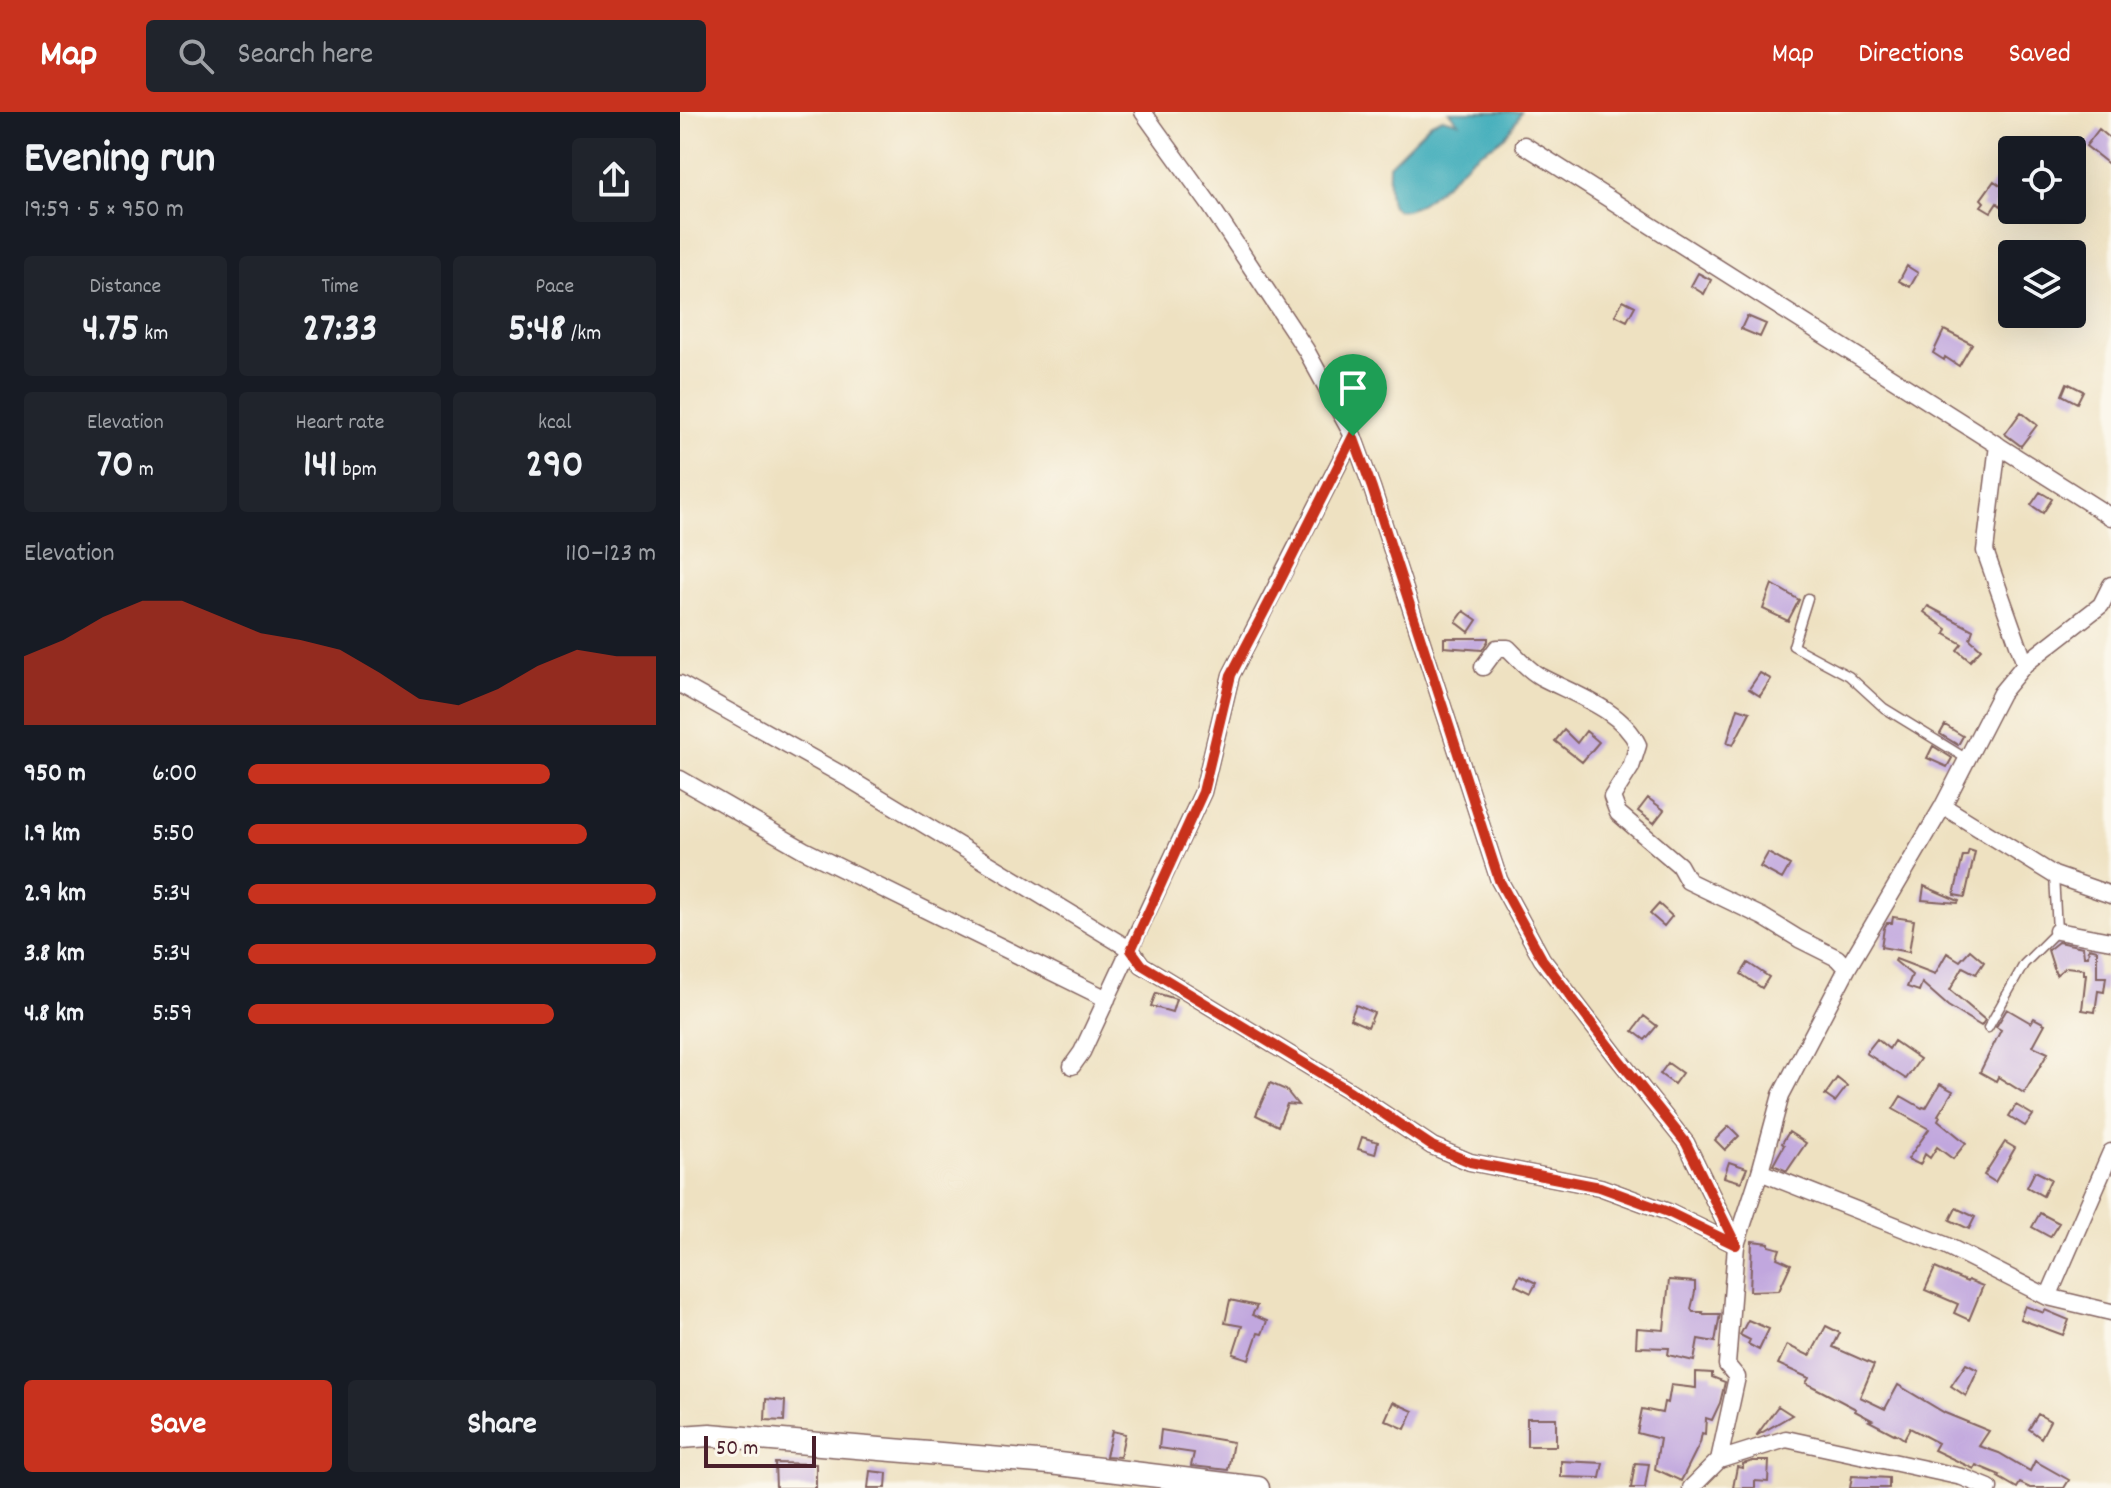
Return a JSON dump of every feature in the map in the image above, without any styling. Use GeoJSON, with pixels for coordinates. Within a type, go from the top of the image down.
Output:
{"type":"FeatureCollection","features":[{"type":"Feature","properties":{"kind":"main road"},"geometry":{"type":"LineString","coordinates":[[680,1437],[710,1435],[1050,1463],[1258,1488]]}},
{"type":"Feature","properties":{"kind":"street"},"geometry":{"type":"LineString","coordinates":[[1143,112],[1210,205],[1306,350],[1353,436],[1499,880],[1542,959],[1686,1143],[1736,1245]]}},
{"type":"Feature","properties":{"kind":"street"},"geometry":{"type":"LineString","coordinates":[[1524,145],[1998,445],[2108,509]]}},
{"type":"Feature","properties":{"kind":"street"},"geometry":{"type":"LineString","coordinates":[[1072,1066],[1082,1052],[1131,950],[1203,792],[1231,675],[1353,436]]}},
{"type":"Feature","properties":{"kind":"street"},"geometry":{"type":"LineString","coordinates":[[1998,445],[1985,551],[2025,664]]}},
{"type":"Feature","properties":{"kind":"street"},"geometry":{"type":"LineString","coordinates":[[1719,1460],[1737,1377],[1727,1365],[1736,1245],[1781,1095],[1847,969],[1943,806],[2001,693],[2025,664],[2101,605],[2111,585]]}},
{"type":"Feature","properties":{"kind":"street"},"geometry":{"type":"LineString","coordinates":[[1483,667],[1497,648],[1508,648],[1538,676],[1610,714],[1632,733],[1638,745],[1631,767],[1612,797],[1618,813],[1679,865],[1688,881],[1763,917],[1837,958],[1847,969]]}},
{"type":"Feature","properties":{"kind":"street"},"geometry":{"type":"LineString","coordinates":[[680,684],[851,780],[1131,950],[1142,965],[1348,1090],[1432,1146],[1470,1162],[1600,1187],[1668,1212],[1736,1245]]}},
{"type":"Feature","properties":{"kind":"street"},"geometry":{"type":"LineString","coordinates":[[680,779],[804,850],[1107,999]]}},
{"type":"Feature","properties":{"kind":"street"},"geometry":{"type":"LineString","coordinates":[[1943,806],[2054,875],[2111,895]]}},
{"type":"Feature","properties":{"kind":"street"},"geometry":{"type":"LineString","coordinates":[[2057,931],[2111,941]]}},
{"type":"Feature","properties":{"kind":"street"},"geometry":{"type":"LineString","coordinates":[[2048,1297],[2111,1152]]}},
{"type":"Feature","properties":{"kind":"street"},"geometry":{"type":"LineString","coordinates":[[1760,1172],[1945,1245],[2048,1297],[2111,1312]]}},
{"type":"Feature","properties":{"kind":"street"},"geometry":{"type":"LineString","coordinates":[[1691,1488],[1719,1460],[1786,1439],[1962,1477],[1989,1488]]}},
{"type":"Feature","properties":{"kind":"lane"},"geometry":{"type":"LineString","coordinates":[[1808,598],[1793,646],[1849,676],[1884,708],[1967,759]]}},
{"type":"Feature","properties":{"kind":"lane"},"geometry":{"type":"LineString","coordinates":[[1988,1028],[2024,964],[2057,931],[2054,875]]}},
{"type":"Feature","properties":{"kind":"water"},"geometry":{"type":"Polygon","coordinates":[[[1449,112],[1521,112],[1504,137],[1472,158],[1423,202],[1401,210],[1393,207],[1389,193],[1389,165],[1431,123],[1442,118],[1458,122],[1449,112]]]}},
{"type":"Feature","properties":{"kind":"building"},"geometry":{"type":"Polygon","coordinates":[[[2099,129],[2111,139],[2111,166],[2086,146],[2099,129]]]}},
{"type":"Feature","properties":{"kind":"building"},"geometry":{"type":"Polygon","coordinates":[[[1994,181],[1998,184],[1998,204],[1991,212],[1981,206],[1984,202],[1981,199],[1994,181]]]}},
{"type":"Feature","properties":{"kind":"building"},"geometry":{"type":"Polygon","coordinates":[[[1907,266],[1918,273],[1910,287],[1899,281],[1907,266]]]}},
{"type":"Feature","properties":{"kind":"building"},"geometry":{"type":"Polygon","coordinates":[[[1698,273],[1711,280],[1704,294],[1691,286],[1698,273]]]}},
{"type":"Feature","properties":{"kind":"building"},"geometry":{"type":"Polygon","coordinates":[[[1623,300],[1635,306],[1627,321],[1615,315],[1623,300]]]}},
{"type":"Feature","properties":{"kind":"building"},"geometry":{"type":"Polygon","coordinates":[[[1747,316],[1766,324],[1760,337],[1741,329],[1747,316]]]}},
{"type":"Feature","properties":{"kind":"building"},"geometry":{"type":"Polygon","coordinates":[[[1944,330],[1972,344],[1959,366],[1933,353],[1944,330]]]}},
{"type":"Feature","properties":{"kind":"building"},"geometry":{"type":"Polygon","coordinates":[[[2067,383],[2083,391],[2077,403],[2062,395],[2067,383]]]}},
{"type":"Feature","properties":{"kind":"building"},"geometry":{"type":"Polygon","coordinates":[[[2021,412],[2037,425],[2021,446],[2005,434],[2021,412]]]}},
{"type":"Feature","properties":{"kind":"building"},"geometry":{"type":"Polygon","coordinates":[[[2040,492],[2052,499],[2043,513],[2031,505],[2040,492]]]}},
{"type":"Feature","properties":{"kind":"building"},"geometry":{"type":"Polygon","coordinates":[[[1772,584],[1799,600],[1788,621],[1763,609],[1772,584]]]}},
{"type":"Feature","properties":{"kind":"building"},"geometry":{"type":"Polygon","coordinates":[[[1928,606],[1973,630],[1970,639],[1981,649],[1970,661],[1957,650],[1962,644],[1945,634],[1947,629],[1924,612],[1928,606]]]}},
{"type":"Feature","properties":{"kind":"building"},"geometry":{"type":"Polygon","coordinates":[[[1464,611],[1477,620],[1469,632],[1456,622],[1464,611]]]}},
{"type":"Feature","properties":{"kind":"building"},"geometry":{"type":"Polygon","coordinates":[[[1444,638],[1488,638],[1488,641],[1482,650],[1444,647],[1444,638]]]}},
{"type":"Feature","properties":{"kind":"building"},"geometry":{"type":"Polygon","coordinates":[[[1760,673],[1771,679],[1760,696],[1749,689],[1760,673]]]}},
{"type":"Feature","properties":{"kind":"building"},"geometry":{"type":"Polygon","coordinates":[[[1738,708],[1750,712],[1733,745],[1727,743],[1738,708]]]}},
{"type":"Feature","properties":{"kind":"building"},"geometry":{"type":"Polygon","coordinates":[[[1945,725],[1963,736],[1958,745],[1940,734],[1945,725]]]}},
{"type":"Feature","properties":{"kind":"building"},"geometry":{"type":"Polygon","coordinates":[[[1564,730],[1577,743],[1586,731],[1599,742],[1582,762],[1555,741],[1564,730]]]}},
{"type":"Feature","properties":{"kind":"building"},"geometry":{"type":"Polygon","coordinates":[[[1933,746],[1952,758],[1947,767],[1927,758],[1933,746]]]}},
{"type":"Feature","properties":{"kind":"building"},"geometry":{"type":"Polygon","coordinates":[[[1648,798],[1664,810],[1654,823],[1638,811],[1648,798]]]}},
{"type":"Feature","properties":{"kind":"building"},"geometry":{"type":"Polygon","coordinates":[[[1969,850],[1975,852],[1965,897],[1954,895],[1963,856],[1967,856],[1969,850]]]}},
{"type":"Feature","properties":{"kind":"building"},"geometry":{"type":"Polygon","coordinates":[[[1768,853],[1790,865],[1782,879],[1760,867],[1768,853]]]}},
{"type":"Feature","properties":{"kind":"building"},"geometry":{"type":"Polygon","coordinates":[[[1924,886],[1959,901],[1922,900],[1924,886]]]}},
{"type":"Feature","properties":{"kind":"building"},"geometry":{"type":"Polygon","coordinates":[[[1659,904],[1672,916],[1664,926],[1650,914],[1659,904]]]}},
{"type":"Feature","properties":{"kind":"building"},"geometry":{"type":"Polygon","coordinates":[[[1893,917],[1914,920],[1909,952],[1881,947],[1884,928],[1887,923],[1892,923],[1893,917]]]}},
{"type":"Feature","properties":{"kind":"building"},"geometry":{"type":"Polygon","coordinates":[[[2058,942],[2083,947],[2084,956],[2088,956],[2089,948],[2097,950],[2097,977],[2106,977],[2104,992],[2098,991],[2095,1012],[2082,1010],[2084,969],[2066,967],[2056,975],[2048,950],[2058,942]]]}},
{"type":"Feature","properties":{"kind":"building"},"geometry":{"type":"Polygon","coordinates":[[[1970,950],[1984,962],[1976,974],[1963,967],[1950,990],[1985,1020],[1981,1026],[1948,1006],[1922,983],[1919,991],[1907,987],[1912,975],[1895,961],[1935,974],[1947,953],[1960,961],[1970,950]]]}},
{"type":"Feature","properties":{"kind":"building"},"geometry":{"type":"Polygon","coordinates":[[[1748,963],[1769,977],[1762,988],[1741,974],[1748,963]]]}},
{"type":"Feature","properties":{"kind":"building"},"geometry":{"type":"Polygon","coordinates":[[[1156,993],[1176,999],[1172,1012],[1151,1006],[1156,993]]]}},
{"type":"Feature","properties":{"kind":"building"},"geometry":{"type":"Polygon","coordinates":[[[1356,1005],[1374,1013],[1368,1027],[1350,1019],[1356,1005]]]}},
{"type":"Feature","properties":{"kind":"building"},"geometry":{"type":"Polygon","coordinates":[[[2007,1009],[2031,1023],[2034,1018],[2045,1024],[2033,1046],[2048,1053],[2024,1093],[1998,1077],[1996,1081],[1980,1072],[2001,1030],[1996,1027],[2007,1009]]]}},
{"type":"Feature","properties":{"kind":"building"},"geometry":{"type":"Polygon","coordinates":[[[1644,1016],[1657,1026],[1645,1040],[1633,1031],[1644,1016]]]}},
{"type":"Feature","properties":{"kind":"building"},"geometry":{"type":"Polygon","coordinates":[[[1877,1039],[1889,1049],[1894,1041],[1920,1059],[1906,1079],[1866,1053],[1877,1039]]]}},
{"type":"Feature","properties":{"kind":"building"},"geometry":{"type":"Polygon","coordinates":[[[1668,1063],[1682,1073],[1674,1084],[1660,1074],[1668,1063]]]}},
{"type":"Feature","properties":{"kind":"building"},"geometry":{"type":"Polygon","coordinates":[[[1837,1078],[1847,1086],[1835,1102],[1825,1095],[1837,1078]]]}},
{"type":"Feature","properties":{"kind":"building"},"geometry":{"type":"Polygon","coordinates":[[[1270,1083],[1286,1090],[1298,1105],[1287,1104],[1278,1126],[1256,1115],[1270,1083]]]}},
{"type":"Feature","properties":{"kind":"building"},"geometry":{"type":"Polygon","coordinates":[[[1940,1084],[1953,1091],[1938,1120],[1966,1143],[1953,1159],[1937,1147],[1930,1158],[1925,1154],[1920,1165],[1908,1159],[1929,1129],[1893,1109],[1901,1096],[1926,1108],[1940,1084]]]}},
{"type":"Feature","properties":{"kind":"building"},"geometry":{"type":"Polygon","coordinates":[[[2016,1105],[2033,1115],[2025,1126],[2009,1116],[2016,1105]]]}},
{"type":"Feature","properties":{"kind":"building"},"geometry":{"type":"Polygon","coordinates":[[[1729,1126],[1739,1136],[1725,1150],[1715,1140],[1729,1126]]]}},
{"type":"Feature","properties":{"kind":"building"},"geometry":{"type":"Polygon","coordinates":[[[1789,1132],[1806,1143],[1787,1171],[1773,1165],[1789,1132]]]}},
{"type":"Feature","properties":{"kind":"building"},"geometry":{"type":"Polygon","coordinates":[[[1362,1137],[1378,1142],[1375,1154],[1358,1149],[1362,1137]]]}},
{"type":"Feature","properties":{"kind":"building"},"geometry":{"type":"Polygon","coordinates":[[[2005,1142],[2015,1148],[1995,1182],[1984,1175],[2005,1142]]]}},
{"type":"Feature","properties":{"kind":"building"},"geometry":{"type":"Polygon","coordinates":[[[1729,1162],[1747,1168],[1741,1182],[1724,1177],[1729,1162]]]}},
{"type":"Feature","properties":{"kind":"building"},"geometry":{"type":"Polygon","coordinates":[[[2035,1171],[2051,1179],[2043,1196],[2027,1187],[2035,1171]]]}},
{"type":"Feature","properties":{"kind":"building"},"geometry":{"type":"Polygon","coordinates":[[[1956,1208],[1975,1217],[1969,1229],[1950,1220],[1956,1208]]]}},
{"type":"Feature","properties":{"kind":"building"},"geometry":{"type":"Polygon","coordinates":[[[2040,1213],[2059,1223],[2050,1237],[2032,1227],[2040,1213]]]}},
{"type":"Feature","properties":{"kind":"building"},"geometry":{"type":"Polygon","coordinates":[[[1752,1241],[1769,1243],[1769,1246],[1780,1249],[1777,1258],[1791,1264],[1779,1290],[1750,1291],[1752,1241]]]}},
{"type":"Feature","properties":{"kind":"building"},"geometry":{"type":"Polygon","coordinates":[[[1935,1268],[1983,1286],[1969,1320],[1954,1313],[1958,1304],[1925,1290],[1935,1268]]]}},
{"type":"Feature","properties":{"kind":"building"},"geometry":{"type":"Polygon","coordinates":[[[1520,1275],[1536,1283],[1531,1293],[1515,1285],[1520,1275]]]}},
{"type":"Feature","properties":{"kind":"building"},"geometry":{"type":"Polygon","coordinates":[[[1669,1280],[1695,1282],[1693,1312],[1720,1314],[1715,1342],[1698,1339],[1694,1361],[1668,1355],[1669,1348],[1636,1347],[1637,1328],[1664,1330],[1669,1280]]]}},
{"type":"Feature","properties":{"kind":"building"},"geometry":{"type":"Polygon","coordinates":[[[1230,1300],[1257,1306],[1252,1315],[1267,1321],[1262,1334],[1258,1333],[1249,1359],[1233,1354],[1242,1326],[1225,1323],[1230,1300]]]}},
{"type":"Feature","properties":{"kind":"building"},"geometry":{"type":"Polygon","coordinates":[[[2025,1306],[2069,1320],[2063,1335],[2020,1319],[2025,1306]]]}},
{"type":"Feature","properties":{"kind":"building"},"geometry":{"type":"Polygon","coordinates":[[[1748,1320],[1769,1329],[1759,1350],[1740,1335],[1748,1320]]]}},
{"type":"Feature","properties":{"kind":"building"},"geometry":{"type":"Polygon","coordinates":[[[1826,1326],[1840,1333],[1833,1347],[1874,1365],[1860,1397],[1885,1409],[1898,1385],[1945,1413],[1989,1431],[1979,1446],[1999,1453],[2030,1471],[2035,1461],[2069,1480],[2064,1488],[2030,1488],[2020,1483],[2017,1488],[1998,1477],[2000,1475],[1976,1465],[1974,1469],[1934,1450],[1938,1443],[1910,1428],[1904,1439],[1894,1434],[1869,1421],[1872,1420],[1856,1409],[1806,1383],[1809,1378],[1778,1364],[1787,1345],[1810,1356],[1826,1326]]]}},
{"type":"Feature","properties":{"kind":"building"},"geometry":{"type":"Polygon","coordinates":[[[1966,1364],[1978,1370],[1966,1396],[1951,1386],[1966,1364]]]}},
{"type":"Feature","properties":{"kind":"building"},"geometry":{"type":"Polygon","coordinates":[[[1696,1372],[1712,1373],[1712,1377],[1725,1382],[1720,1403],[1712,1420],[1706,1418],[1705,1434],[1702,1433],[1681,1481],[1655,1469],[1660,1439],[1637,1433],[1642,1409],[1662,1413],[1664,1402],[1668,1403],[1671,1385],[1696,1388],[1696,1372]]]}},
{"type":"Feature","properties":{"kind":"building"},"geometry":{"type":"Polygon","coordinates":[[[766,1399],[785,1401],[784,1421],[765,1420],[766,1399]]]}},
{"type":"Feature","properties":{"kind":"building"},"geometry":{"type":"Polygon","coordinates":[[[1393,1402],[1413,1411],[1405,1429],[1385,1420],[1393,1402]]]}},
{"type":"Feature","properties":{"kind":"building"},"geometry":{"type":"Polygon","coordinates":[[[1778,1406],[1792,1415],[1756,1436],[1778,1406]]]}},
{"type":"Feature","properties":{"kind":"building"},"geometry":{"type":"Polygon","coordinates":[[[2038,1414],[2050,1421],[2041,1438],[2029,1429],[2038,1414]]]}},
{"type":"Feature","properties":{"kind":"building"},"geometry":{"type":"Polygon","coordinates":[[[1527,1418],[1556,1418],[1556,1446],[1527,1446],[1527,1418]]]}},
{"type":"Feature","properties":{"kind":"building"},"geometry":{"type":"Polygon","coordinates":[[[1161,1430],[1233,1442],[1228,1470],[1191,1466],[1194,1453],[1159,1448],[1161,1430]]]}},
{"type":"Feature","properties":{"kind":"building"},"geometry":{"type":"Polygon","coordinates":[[[1112,1431],[1125,1434],[1120,1457],[1106,1456],[1112,1431]]]}},
{"type":"Feature","properties":{"kind":"building"},"geometry":{"type":"Polygon","coordinates":[[[1561,1461],[1603,1463],[1600,1478],[1561,1477],[1561,1461]]]}},
{"type":"Feature","properties":{"kind":"building"},"geometry":{"type":"Polygon","coordinates":[[[1769,1461],[1768,1482],[1755,1481],[1755,1488],[1733,1488],[1737,1467],[1743,1468],[1743,1464],[1769,1461]]]}},
{"type":"Feature","properties":{"kind":"building"},"geometry":{"type":"Polygon","coordinates":[[[775,1463],[816,1464],[816,1488],[776,1488],[775,1463]]]}},
{"type":"Feature","properties":{"kind":"building"},"geometry":{"type":"Polygon","coordinates":[[[1635,1463],[1649,1464],[1645,1488],[1631,1488],[1635,1463]]]}},
{"type":"Feature","properties":{"kind":"building"},"geometry":{"type":"Polygon","coordinates":[[[870,1471],[887,1473],[886,1488],[868,1488],[870,1471]]]}},
{"type":"Feature","properties":{"kind":"building"},"geometry":{"type":"Polygon","coordinates":[[[1852,1476],[1889,1478],[1889,1488],[1850,1488],[1852,1476]]]}},
{"type":"Feature","properties":{"kind":"route"},"geometry":{"type":"LineString","coordinates":[[1353,436],[1499,880],[1542,959],[1686,1143],[1736,1245],[1668,1212],[1600,1187],[1470,1162],[1432,1146],[1348,1090],[1142,965],[1131,950],[1203,792],[1231,675],[1353,436]]}}]}
